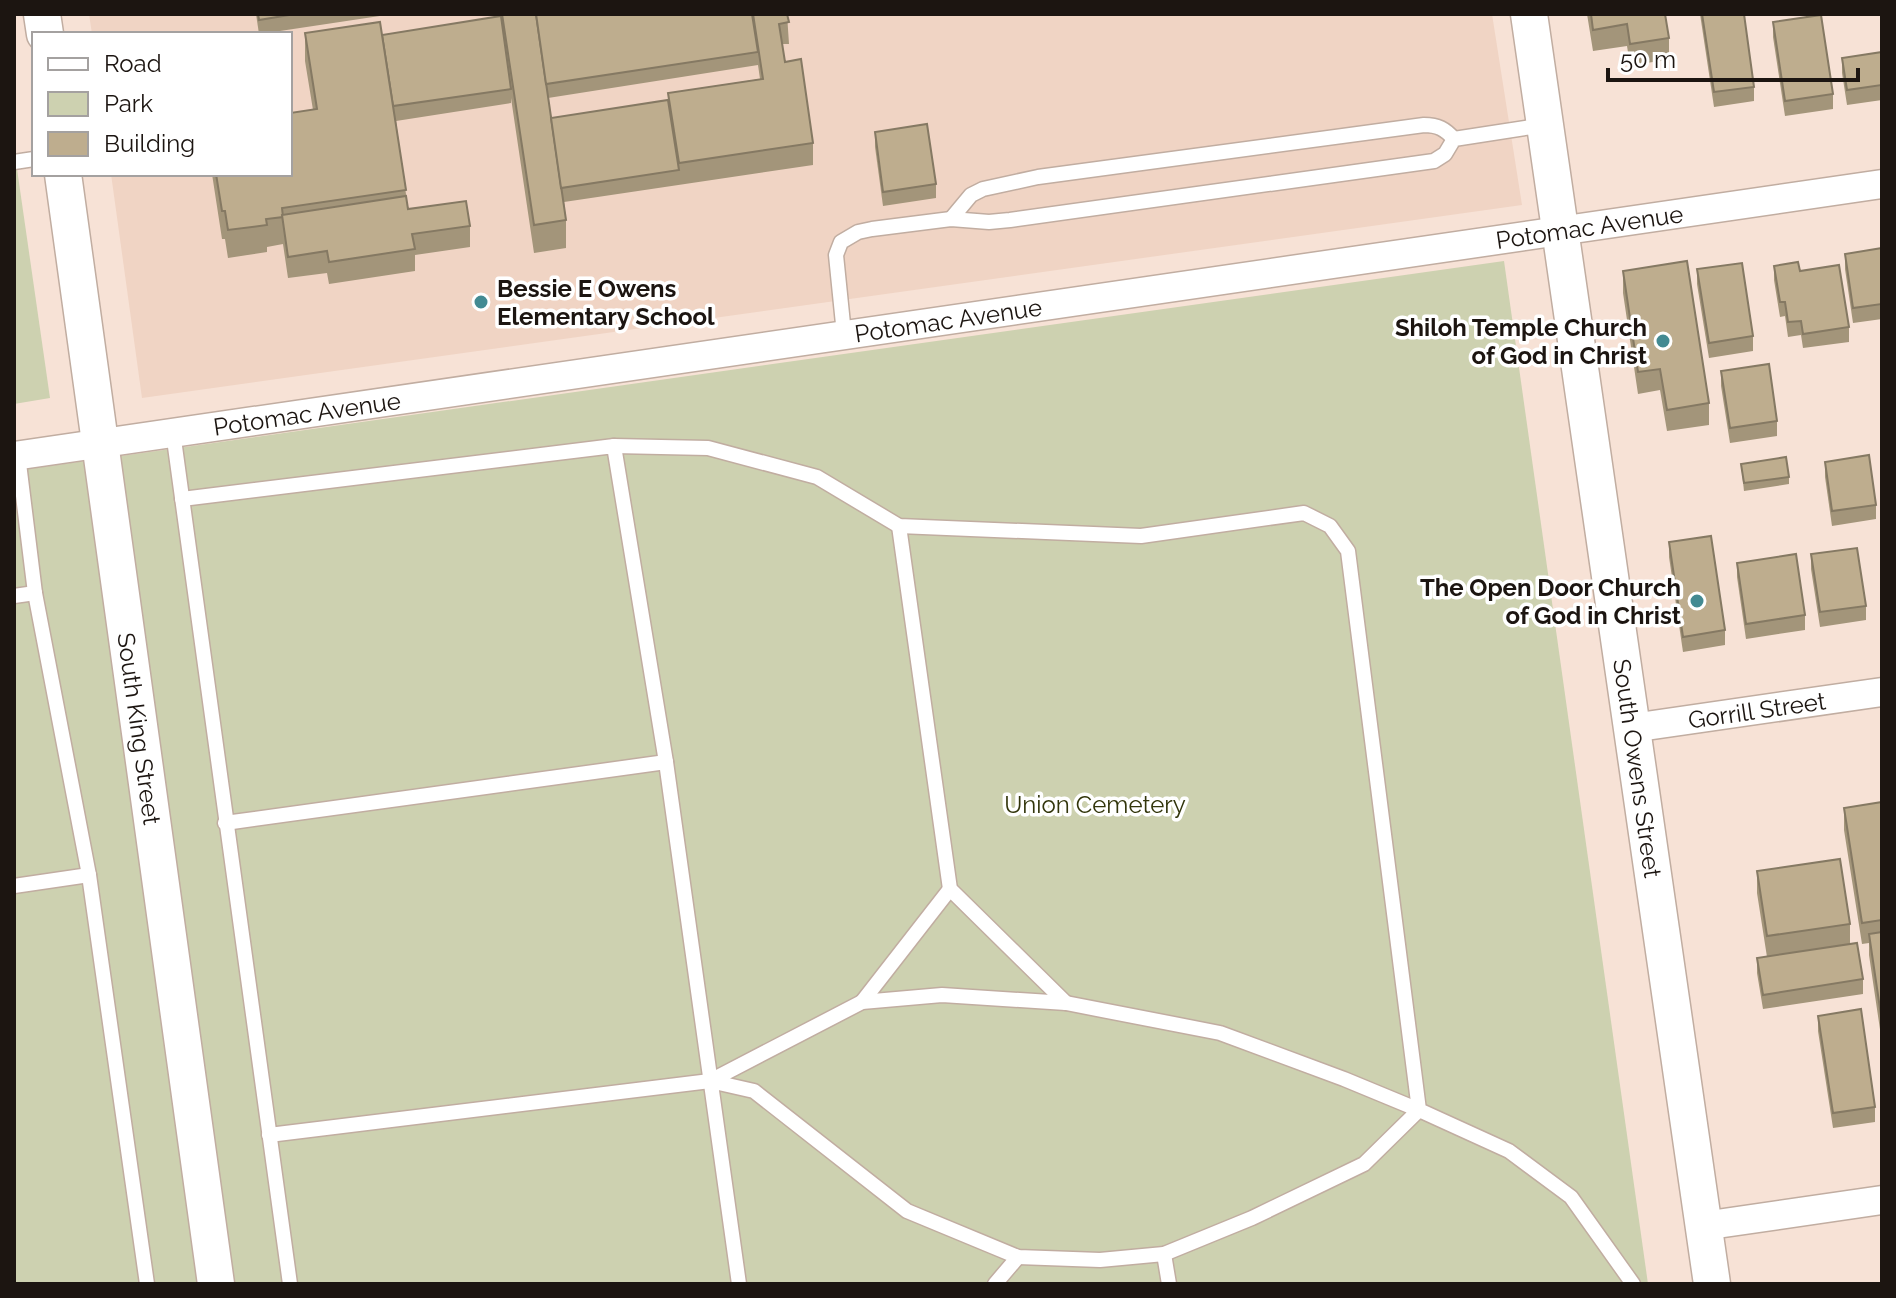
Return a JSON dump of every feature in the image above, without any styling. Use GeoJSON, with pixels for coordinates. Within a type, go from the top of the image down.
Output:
{"type":"FeatureCollection","features":[{"type":"Feature","properties":{"kind":"street","name":"South Owens Street"},"geometry":{"type":"LineString","coordinates":[[1529,14],[1712,1284]]}},
{"type":"Feature","properties":{"kind":"street","name":"South King Street"},"geometry":{"type":"LineString","coordinates":[[63,176],[216,1284]]}},
{"type":"Feature","properties":{"kind":"street","name":"Potomac Avenue"},"geometry":{"type":"LineString","coordinates":[[16,455],[1882,184]]}},
{"type":"Feature","properties":{"kind":"street","name":"Gorrill Street"},"geometry":{"type":"LineString","coordinates":[[1632,728],[1882,692]]}},
{"type":"Feature","properties":{"kind":"street"},"geometry":{"type":"LineString","coordinates":[[1703,1226],[1882,1200]]}},
{"type":"Feature","properties":{"kind":"lane"},"geometry":{"type":"LineString","coordinates":[[951,219],[971,195],[983,189],[1038,177],[1424,125],[1435,125],[1446,130],[1454,139]]}},
{"type":"Feature","properties":{"kind":"lane"},"geometry":{"type":"LineString","coordinates":[[1454,139],[1545,125]]}},
{"type":"Feature","properties":{"kind":"lane"},"geometry":{"type":"LineString","coordinates":[[844,334],[836,255],[841,242],[858,232],[951,219],[1010,220],[1434,161],[1445,154],[1454,139]]}},
{"type":"Feature","properties":{"kind":"lane"},"geometry":{"type":"LineString","coordinates":[[173,432],[290,1284]]}},
{"type":"Feature","properties":{"kind":"lane"},"geometry":{"type":"LineString","coordinates":[[182,499],[614,446],[708,448],[817,477],[899,526],[1141,536],[1304,513],[1330,526],[1348,551],[1419,1110]]}},
{"type":"Feature","properties":{"kind":"lane"},"geometry":{"type":"LineString","coordinates":[[614,446],[666,762],[739,1284]]}},
{"type":"Feature","properties":{"kind":"lane"},"geometry":{"type":"LineString","coordinates":[[16,455],[35,593],[89,875],[147,1284]]}},
{"type":"Feature","properties":{"kind":"lane"},"geometry":{"type":"LineString","coordinates":[[899,526],[950,889],[1066,1003]]}},
{"type":"Feature","properties":{"kind":"lane"},"geometry":{"type":"LineString","coordinates":[[14,596],[35,593]]}},
{"type":"Feature","properties":{"kind":"lane"},"geometry":{"type":"LineString","coordinates":[[225,823],[666,762]]}},
{"type":"Feature","properties":{"kind":"lane"},"geometry":{"type":"LineString","coordinates":[[14,886],[89,875]]}},
{"type":"Feature","properties":{"kind":"lane"},"geometry":{"type":"LineString","coordinates":[[862,1002],[950,889]]}},
{"type":"Feature","properties":{"kind":"lane"},"geometry":{"type":"LineString","coordinates":[[710,1081],[862,1002],[942,995],[1066,1003],[1220,1033],[1419,1110],[1509,1151],[1571,1197],[1633,1284]]}},
{"type":"Feature","properties":{"kind":"lane"},"geometry":{"type":"LineString","coordinates":[[269,1135],[710,1081],[754,1091],[907,1211],[1018,1257],[1100,1260],[1164,1254],[1252,1218],[1364,1164],[1419,1110]]}},
{"type":"Feature","properties":{"kind":"lane"},"geometry":{"type":"LineString","coordinates":[[1164,1254],[1169,1284]]}},
{"type":"Feature","properties":{"kind":"lane"},"geometry":{"type":"LineString","coordinates":[[995,1284],[1018,1257]]}},
{"type":"Feature","properties":{"kind":"shaded area","name":"Bessie E Owens Elementary School"},"geometry":{"type":"Polygon","coordinates":[[[89,14],[1492,14],[1522,205],[142,398],[111,176],[292,176],[292,32],[92,32],[89,14]]]}},
{"type":"Feature","properties":{"kind":"green space"},"geometry":{"type":"Polygon","coordinates":[[[14,148],[50,398],[14,404],[14,148]]]}},
{"type":"Feature","properties":{"kind":"green space","name":"Union Cemetery"},"geometry":{"type":"Polygon","coordinates":[[[1504,261],[1648,1284],[14,1284],[14,471],[1504,261]]]}},
{"type":"Feature","properties":{"kind":"building"},"geometry":{"type":"Polygon","coordinates":[[[258,14],[295,14],[259,20],[258,14]]]}},
{"type":"Feature","properties":{"kind":"building"},"geometry":{"type":"Polygon","coordinates":[[[502,14],[536,14],[566,220],[534,225],[502,14]]]}},
{"type":"Feature","properties":{"kind":"building"},"geometry":{"type":"Polygon","coordinates":[[[536,14],[752,14],[758,52],[546,84],[536,14]]]}},
{"type":"Feature","properties":{"kind":"building"},"geometry":{"type":"Polygon","coordinates":[[[753,14],[787,14],[789,22],[779,24],[785,62],[801,59],[813,143],[679,163],[668,93],[763,79],[753,14]]]}},
{"type":"Feature","properties":{"kind":"building"},"geometry":{"type":"Polygon","coordinates":[[[1591,14],[1665,14],[1669,38],[1630,44],[1627,24],[1593,30],[1591,14]]]}},
{"type":"Feature","properties":{"kind":"building"},"geometry":{"type":"Polygon","coordinates":[[[1702,14],[1744,14],[1754,87],[1714,92],[1702,14]]]}},
{"type":"Feature","properties":{"kind":"building"},"geometry":{"type":"Polygon","coordinates":[[[1821,15],[1833,94],[1785,101],[1773,22],[1821,15]]]}},
{"type":"Feature","properties":{"kind":"building"},"geometry":{"type":"Polygon","coordinates":[[[501,16],[511,89],[393,106],[382,35],[501,16]]]}},
{"type":"Feature","properties":{"kind":"building"},"geometry":{"type":"Polygon","coordinates":[[[380,22],[406,190],[282,208],[283,217],[266,219],[267,225],[228,230],[216,176],[292,176],[292,113],[317,109],[305,33],[380,22]]]}},
{"type":"Feature","properties":{"kind":"building"},"geometry":{"type":"Polygon","coordinates":[[[1882,52],[1882,85],[1847,90],[1842,58],[1882,52]]]}},
{"type":"Feature","properties":{"kind":"building"},"geometry":{"type":"Polygon","coordinates":[[[668,100],[679,170],[561,188],[551,118],[668,100]]]}},
{"type":"Feature","properties":{"kind":"building"},"geometry":{"type":"Polygon","coordinates":[[[927,124],[936,184],[883,192],[875,132],[927,124]]]}},
{"type":"Feature","properties":{"kind":"building"},"geometry":{"type":"Polygon","coordinates":[[[406,196],[408,209],[466,201],[470,226],[412,234],[415,249],[329,262],[327,251],[288,257],[282,215],[406,196]]]}},
{"type":"Feature","properties":{"kind":"building"},"geometry":{"type":"Polygon","coordinates":[[[1882,248],[1882,304],[1853,308],[1845,254],[1882,248]]]}},
{"type":"Feature","properties":{"kind":"building","name":"Shiloh Temple Church of God in Christ"},"geometry":{"type":"Polygon","coordinates":[[[1687,261],[1709,403],[1667,410],[1660,369],[1638,372],[1623,271],[1687,261]]]}},
{"type":"Feature","properties":{"kind":"building"},"geometry":{"type":"Polygon","coordinates":[[[1798,262],[1800,271],[1839,265],[1849,327],[1803,334],[1801,321],[1788,322],[1785,302],[1780,302],[1774,266],[1798,262]]]}},
{"type":"Feature","properties":{"kind":"building"},"geometry":{"type":"Polygon","coordinates":[[[1742,263],[1753,336],[1709,343],[1697,269],[1742,263]]]}},
{"type":"Feature","properties":{"kind":"building"},"geometry":{"type":"Polygon","coordinates":[[[1769,364],[1777,421],[1730,428],[1721,371],[1769,364]]]}},
{"type":"Feature","properties":{"kind":"building"},"geometry":{"type":"Polygon","coordinates":[[[1869,455],[1876,505],[1832,511],[1825,462],[1869,455]]]}},
{"type":"Feature","properties":{"kind":"building"},"geometry":{"type":"Polygon","coordinates":[[[1786,457],[1789,477],[1744,483],[1741,464],[1786,457]]]}},
{"type":"Feature","properties":{"kind":"building","name":"The Open Door Church of God in Christ"},"geometry":{"type":"Polygon","coordinates":[[[1711,536],[1725,630],[1683,637],[1669,542],[1711,536]]]}},
{"type":"Feature","properties":{"kind":"building"},"geometry":{"type":"Polygon","coordinates":[[[1857,548],[1866,606],[1820,612],[1811,554],[1857,548]]]}},
{"type":"Feature","properties":{"kind":"building"},"geometry":{"type":"Polygon","coordinates":[[[1796,554],[1805,615],[1746,624],[1737,563],[1796,554]]]}},
{"type":"Feature","properties":{"kind":"building"},"geometry":{"type":"Polygon","coordinates":[[[1882,802],[1882,920],[1862,923],[1844,808],[1882,802]]]}},
{"type":"Feature","properties":{"kind":"building"},"geometry":{"type":"Polygon","coordinates":[[[1840,859],[1850,924],[1767,936],[1757,871],[1840,859]]]}},
{"type":"Feature","properties":{"kind":"building"},"geometry":{"type":"Polygon","coordinates":[[[1882,932],[1882,1022],[1869,934],[1882,932]]]}},
{"type":"Feature","properties":{"kind":"building"},"geometry":{"type":"Polygon","coordinates":[[[1857,943],[1863,979],[1763,995],[1757,958],[1857,943]]]}},
{"type":"Feature","properties":{"kind":"building"},"geometry":{"type":"Polygon","coordinates":[[[1861,1009],[1875,1107],[1833,1113],[1818,1016],[1861,1009]]]}},
{"type":"Feature","properties":{"kind":"place","name":"Bessie E Owens Elementary School"},"geometry":{"type":"Point","coordinates":[481,302]}},
{"type":"Feature","properties":{"kind":"place","name":"Shiloh Temple Church of God in Christ"},"geometry":{"type":"Point","coordinates":[1663,341]}},
{"type":"Feature","properties":{"kind":"place","name":"The Open Door Church of God in Christ"},"geometry":{"type":"Point","coordinates":[1697,601]}}]}
